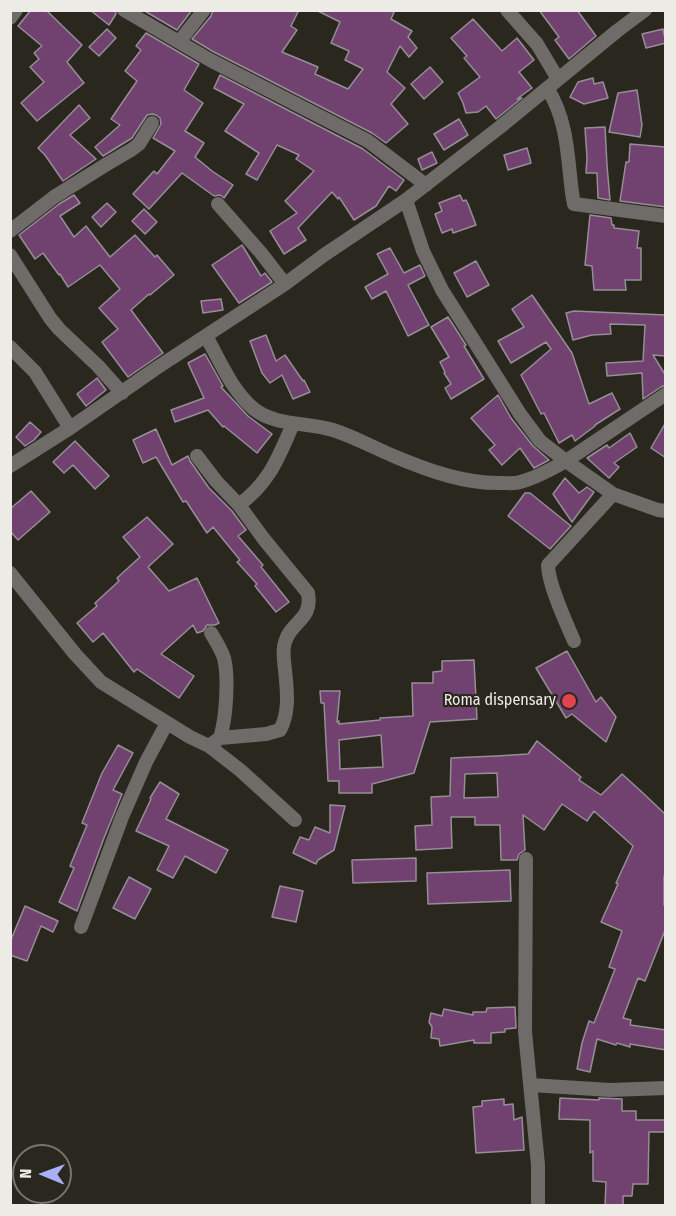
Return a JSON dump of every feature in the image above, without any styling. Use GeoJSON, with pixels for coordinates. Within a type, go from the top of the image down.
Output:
{"type":"FeatureCollection","features":[{"type":"Feature","properties":{"kind":"street"},"geometry":{"type":"LineString","coordinates":[[10,18],[16,10]]}},
{"type":"Feature","properties":{"kind":"street"},"geometry":{"type":"LineString","coordinates":[[124,10],[210,60],[368,141],[426,185]]}},
{"type":"Feature","properties":{"kind":"street"},"geometry":{"type":"LineString","coordinates":[[179,42],[204,10]]}},
{"type":"Feature","properties":{"kind":"street"},"geometry":{"type":"LineString","coordinates":[[507,10],[537,44],[558,79]]}},
{"type":"Feature","properties":{"kind":"street"},"geometry":{"type":"LineString","coordinates":[[10,466],[285,284],[406,200],[645,10]]}},
{"type":"Feature","properties":{"kind":"street"},"geometry":{"type":"LineString","coordinates":[[547,88],[556,101],[561,116],[574,204],[666,216]]}},
{"type":"Feature","properties":{"kind":"street"},"geometry":{"type":"LineString","coordinates":[[10,231],[54,197],[135,147],[152,123]]}},
{"type":"Feature","properties":{"kind":"street"},"geometry":{"type":"LineString","coordinates":[[406,200],[423,251],[437,282],[520,414],[540,441],[613,494],[666,511]]}},
{"type":"Feature","properties":{"kind":"street"},"geometry":{"type":"LineString","coordinates":[[218,204],[285,284]]}},
{"type":"Feature","properties":{"kind":"street"},"geometry":{"type":"LineString","coordinates":[[10,255],[55,323],[122,393]]}},
{"type":"Feature","properties":{"kind":"street"},"geometry":{"type":"LineString","coordinates":[[206,336],[238,392],[252,408],[261,414],[292,424],[314,425],[330,429],[433,471],[487,483],[519,483],[551,469],[666,394]]}},
{"type":"Feature","properties":{"kind":"street"},"geometry":{"type":"LineString","coordinates":[[10,347],[35,372],[70,428]]}},
{"type":"Feature","properties":{"kind":"street"},"geometry":{"type":"LineString","coordinates":[[239,505],[261,486],[279,457],[292,424]]}},
{"type":"Feature","properties":{"kind":"street"},"geometry":{"type":"LineString","coordinates":[[10,573],[75,654],[101,682],[190,737],[214,742],[280,730],[286,720],[287,703],[284,643],[287,635],[309,608],[308,592],[197,456]]}},
{"type":"Feature","properties":{"kind":"street"},"geometry":{"type":"LineString","coordinates":[[574,641],[548,572],[548,565],[613,494]]}},
{"type":"Feature","properties":{"kind":"street"},"geometry":{"type":"LineString","coordinates":[[211,633],[223,656],[226,670],[224,720],[214,742]]}},
{"type":"Feature","properties":{"kind":"street"},"geometry":{"type":"LineString","coordinates":[[81,927],[122,817],[146,762],[167,723]]}},
{"type":"Feature","properties":{"kind":"street"},"geometry":{"type":"LineString","coordinates":[[214,742],[240,770],[295,820]]}},
{"type":"Feature","properties":{"kind":"street"},"geometry":{"type":"LineString","coordinates":[[526,859],[525,1032],[538,1165],[538,1206]]}},
{"type":"Feature","properties":{"kind":"street"},"geometry":{"type":"LineString","coordinates":[[531,1085],[610,1090],[666,1088]]}},
{"type":"Feature","properties":{"kind":"building"},"geometry":{"type":"Polygon","coordinates":[[[31,10],[46,10],[82,45],[67,62],[84,83],[37,121],[21,103],[44,82],[30,67],[39,59],[34,53],[42,46],[18,26],[31,10]]]}},
{"type":"Feature","properties":{"kind":"building"},"geometry":{"type":"Polygon","coordinates":[[[90,10],[115,10],[116,14],[109,25],[90,10]]]}},
{"type":"Feature","properties":{"kind":"building"},"geometry":{"type":"Polygon","coordinates":[[[143,10],[192,10],[177,30],[143,10]]]}},
{"type":"Feature","properties":{"kind":"building"},"geometry":{"type":"Polygon","coordinates":[[[213,10],[299,10],[291,26],[297,30],[282,52],[318,67],[315,74],[348,89],[363,69],[345,60],[349,51],[331,43],[340,22],[316,10],[395,10],[391,19],[412,31],[408,37],[417,48],[409,57],[400,46],[387,72],[405,88],[391,104],[408,124],[386,143],[372,133],[192,39],[211,16],[213,10]]]}},
{"type":"Feature","properties":{"kind":"building"},"geometry":{"type":"Polygon","coordinates":[[[539,10],[577,10],[596,36],[569,59],[555,40],[559,37],[539,10]]]}},
{"type":"Feature","properties":{"kind":"building"},"geometry":{"type":"Polygon","coordinates":[[[473,19],[502,51],[517,38],[534,60],[519,72],[532,88],[496,119],[486,106],[478,112],[466,113],[458,93],[480,77],[464,58],[467,56],[451,38],[473,19]]]}},
{"type":"Feature","properties":{"kind":"building"},"geometry":{"type":"Polygon","coordinates":[[[107,29],[116,38],[99,56],[89,47],[107,29]]]}},
{"type":"Feature","properties":{"kind":"building"},"geometry":{"type":"Polygon","coordinates":[[[663,29],[666,43],[646,48],[642,34],[663,29]]]}},
{"type":"Feature","properties":{"kind":"building"},"geometry":{"type":"Polygon","coordinates":[[[146,33],[199,64],[184,90],[203,103],[185,131],[204,143],[195,157],[233,185],[224,198],[220,195],[214,196],[182,173],[149,209],[133,194],[154,171],[157,174],[175,151],[153,138],[161,124],[160,118],[156,115],[147,115],[132,138],[103,156],[95,147],[120,125],[111,119],[137,81],[125,71],[141,50],[136,46],[146,33]]]}},
{"type":"Feature","properties":{"kind":"building"},"geometry":{"type":"Polygon","coordinates":[[[430,67],[443,82],[424,99],[411,84],[430,67]]]}},
{"type":"Feature","properties":{"kind":"building"},"geometry":{"type":"Polygon","coordinates":[[[220,75],[363,149],[404,180],[396,191],[389,186],[376,206],[354,220],[339,197],[338,199],[332,192],[298,228],[306,240],[284,254],[270,231],[297,213],[285,201],[314,171],[296,159],[299,155],[277,145],[257,180],[246,174],[259,153],[225,131],[244,104],[214,88],[220,75]]]}},
{"type":"Feature","properties":{"kind":"building"},"geometry":{"type":"Polygon","coordinates":[[[593,78],[594,84],[603,82],[608,98],[584,104],[570,97],[578,82],[593,78]]]}},
{"type":"Feature","properties":{"kind":"building"},"geometry":{"type":"Polygon","coordinates":[[[637,90],[642,125],[640,137],[609,132],[618,93],[637,90]]]}},
{"type":"Feature","properties":{"kind":"building"},"geometry":{"type":"Polygon","coordinates":[[[79,105],[90,118],[70,135],[96,159],[63,181],[38,148],[79,105]]]}},
{"type":"Feature","properties":{"kind":"building"},"geometry":{"type":"Polygon","coordinates":[[[459,119],[468,135],[444,150],[434,134],[459,119]]]}},
{"type":"Feature","properties":{"kind":"building"},"geometry":{"type":"Polygon","coordinates":[[[605,127],[610,200],[598,198],[597,173],[586,173],[585,128],[605,127]]]}},
{"type":"Feature","properties":{"kind":"building"},"geometry":{"type":"Polygon","coordinates":[[[630,144],[666,147],[666,207],[620,201],[626,162],[629,162],[630,144]]]}},
{"type":"Feature","properties":{"kind":"building"},"geometry":{"type":"Polygon","coordinates":[[[527,148],[531,163],[508,170],[504,155],[527,148]]]}},
{"type":"Feature","properties":{"kind":"building"},"geometry":{"type":"Polygon","coordinates":[[[432,152],[437,163],[422,170],[418,159],[432,152]]]}},
{"type":"Feature","properties":{"kind":"building"},"geometry":{"type":"Polygon","coordinates":[[[74,195],[80,203],[60,216],[74,237],[86,226],[110,257],[135,235],[174,275],[131,310],[163,353],[128,377],[102,342],[118,329],[99,308],[120,289],[100,265],[68,287],[43,253],[35,259],[19,235],[74,195]]]}},
{"type":"Feature","properties":{"kind":"building"},"geometry":{"type":"Polygon","coordinates":[[[460,195],[463,201],[466,200],[476,225],[453,233],[452,229],[442,233],[435,214],[442,211],[439,203],[460,195]]]}},
{"type":"Feature","properties":{"kind":"building"},"geometry":{"type":"Polygon","coordinates":[[[107,203],[116,212],[101,227],[92,217],[107,203]]]}},
{"type":"Feature","properties":{"kind":"building"},"geometry":{"type":"Polygon","coordinates":[[[144,209],[157,222],[145,234],[132,221],[144,209]]]}},
{"type":"Feature","properties":{"kind":"building"},"geometry":{"type":"Polygon","coordinates":[[[590,215],[611,218],[614,228],[639,231],[637,248],[641,248],[641,280],[625,280],[626,290],[594,290],[592,266],[585,265],[590,215]]]}},
{"type":"Feature","properties":{"kind":"building"},"geometry":{"type":"Polygon","coordinates":[[[242,245],[261,276],[265,273],[272,282],[239,303],[212,265],[242,245]]]}},
{"type":"Feature","properties":{"kind":"building"},"geometry":{"type":"Polygon","coordinates":[[[390,248],[404,273],[420,265],[425,276],[408,285],[429,325],[408,336],[386,291],[372,299],[365,287],[388,274],[377,254],[390,248]]]}},
{"type":"Feature","properties":{"kind":"building"},"geometry":{"type":"Polygon","coordinates":[[[476,261],[489,285],[467,297],[454,273],[476,261]]]}},
{"type":"Feature","properties":{"kind":"building"},"geometry":{"type":"Polygon","coordinates":[[[532,295],[572,353],[589,404],[612,393],[620,409],[575,441],[572,435],[559,443],[521,375],[551,349],[546,342],[511,363],[498,341],[524,327],[512,309],[532,295]]]}},
{"type":"Feature","properties":{"kind":"building"},"geometry":{"type":"Polygon","coordinates":[[[221,299],[223,310],[203,313],[201,301],[221,299]]]}},
{"type":"Feature","properties":{"kind":"building"},"geometry":{"type":"Polygon","coordinates":[[[574,311],[666,315],[666,356],[653,355],[666,376],[666,385],[643,399],[642,373],[607,376],[606,363],[643,361],[645,325],[610,324],[611,334],[592,335],[573,340],[566,313],[574,311]]]}},
{"type":"Feature","properties":{"kind":"building"},"geometry":{"type":"Polygon","coordinates":[[[448,317],[484,379],[451,399],[445,388],[451,384],[440,362],[449,357],[431,327],[448,317]]]}},
{"type":"Feature","properties":{"kind":"building"},"geometry":{"type":"Polygon","coordinates":[[[266,335],[276,361],[285,355],[310,392],[293,399],[282,375],[270,383],[262,373],[250,341],[266,335]]]}},
{"type":"Feature","properties":{"kind":"building"},"geometry":{"type":"Polygon","coordinates":[[[205,354],[223,386],[221,387],[248,416],[272,434],[257,453],[223,427],[208,410],[175,422],[171,410],[204,398],[188,363],[205,354]]]}},
{"type":"Feature","properties":{"kind":"building"},"geometry":{"type":"Polygon","coordinates":[[[97,378],[106,390],[86,406],[77,394],[97,378]]]}},
{"type":"Feature","properties":{"kind":"building"},"geometry":{"type":"Polygon","coordinates":[[[498,395],[511,418],[533,446],[549,460],[534,468],[520,448],[502,465],[489,450],[495,445],[471,418],[498,395]]]}},
{"type":"Feature","properties":{"kind":"building"},"geometry":{"type":"Polygon","coordinates":[[[30,422],[41,432],[25,446],[16,437],[30,422]]]}},
{"type":"Feature","properties":{"kind":"building"},"geometry":{"type":"Polygon","coordinates":[[[666,422],[666,458],[651,448],[666,422]]]}},
{"type":"Feature","properties":{"kind":"building"},"geometry":{"type":"Polygon","coordinates":[[[156,429],[172,465],[188,456],[209,488],[232,511],[246,530],[238,536],[263,565],[261,567],[289,602],[276,612],[255,586],[257,584],[237,562],[240,560],[213,527],[207,533],[186,501],[183,502],[156,457],[143,463],[133,440],[156,429]]]}},
{"type":"Feature","properties":{"kind":"building"},"geometry":{"type":"Polygon","coordinates":[[[630,433],[637,447],[614,463],[619,467],[609,478],[587,458],[607,445],[609,448],[630,433]]]}},
{"type":"Feature","properties":{"kind":"building"},"geometry":{"type":"Polygon","coordinates":[[[75,441],[109,476],[95,489],[73,465],[64,473],[53,462],[75,441]]]}},
{"type":"Feature","properties":{"kind":"building"},"geometry":{"type":"Polygon","coordinates":[[[565,478],[579,493],[587,487],[594,492],[572,522],[553,494],[565,478]]]}},
{"type":"Feature","properties":{"kind":"building"},"geometry":{"type":"Polygon","coordinates":[[[31,491],[50,512],[18,540],[10,531],[10,509],[31,491]]]}},
{"type":"Feature","properties":{"kind":"building"},"geometry":{"type":"Polygon","coordinates":[[[525,493],[530,493],[571,526],[550,549],[508,516],[525,493]]]}},
{"type":"Feature","properties":{"kind":"building"},"geometry":{"type":"Polygon","coordinates":[[[147,517],[173,544],[148,567],[169,591],[197,578],[219,623],[207,625],[203,631],[197,633],[193,625],[161,654],[194,676],[179,698],[137,669],[134,672],[103,633],[93,642],[77,623],[97,606],[95,603],[140,557],[123,537],[147,517]]]}},
{"type":"Feature","properties":{"kind":"building"},"geometry":{"type":"Polygon","coordinates":[[[567,651],[596,702],[601,697],[616,717],[606,742],[572,714],[566,718],[536,668],[567,651]]]}},
{"type":"Feature","properties":{"kind":"building"},"geometry":{"type":"Polygon","coordinates":[[[474,660],[477,719],[430,722],[414,773],[372,784],[372,793],[339,793],[339,781],[328,781],[324,703],[321,703],[320,691],[340,691],[337,722],[339,721],[339,724],[413,716],[412,683],[433,683],[433,672],[442,671],[442,661],[474,660]],[[381,735],[339,740],[340,769],[383,767],[381,735]]]}},
{"type":"Feature","properties":{"kind":"building"},"geometry":{"type":"Polygon","coordinates":[[[537,741],[581,777],[579,780],[601,795],[622,774],[666,815],[664,905],[666,905],[666,928],[645,981],[638,978],[623,1018],[631,1020],[630,1025],[666,1030],[666,1050],[630,1044],[630,1047],[617,1043],[616,1045],[597,1039],[590,1072],[577,1069],[589,1021],[594,1023],[615,969],[609,967],[622,931],[601,922],[633,846],[594,811],[587,821],[562,804],[544,830],[523,815],[525,850],[519,854],[517,860],[501,860],[500,825],[475,825],[475,817],[451,817],[452,848],[416,850],[415,826],[432,825],[431,797],[450,796],[451,758],[528,754],[537,741]],[[497,773],[465,774],[464,798],[498,797],[497,773]]]}},
{"type":"Feature","properties":{"kind":"building"},"geometry":{"type":"Polygon","coordinates":[[[118,745],[133,753],[113,790],[122,794],[77,911],[59,902],[74,868],[70,866],[87,825],[82,823],[102,773],[118,745]]]}},
{"type":"Feature","properties":{"kind":"building"},"geometry":{"type":"Polygon","coordinates":[[[160,782],[179,794],[166,819],[228,850],[216,873],[185,856],[173,878],[157,870],[169,846],[136,831],[150,798],[160,782]]]}},
{"type":"Feature","properties":{"kind":"building"},"geometry":{"type":"Polygon","coordinates":[[[330,805],[345,806],[334,850],[318,860],[316,864],[293,853],[300,837],[309,840],[315,827],[330,833],[330,805]]]}},
{"type":"Feature","properties":{"kind":"building"},"geometry":{"type":"Polygon","coordinates":[[[416,858],[416,881],[353,883],[352,860],[416,858]]]}},
{"type":"Feature","properties":{"kind":"building"},"geometry":{"type":"Polygon","coordinates":[[[510,870],[511,901],[428,904],[427,873],[510,870]]]}},
{"type":"Feature","properties":{"kind":"building"},"geometry":{"type":"Polygon","coordinates":[[[129,877],[151,889],[135,919],[113,908],[129,877]]]}},
{"type":"Feature","properties":{"kind":"building"},"geometry":{"type":"Polygon","coordinates":[[[280,886],[303,891],[296,922],[272,917],[280,886]]]}},
{"type":"Feature","properties":{"kind":"building"},"geometry":{"type":"Polygon","coordinates":[[[25,906],[58,921],[53,932],[41,926],[27,961],[10,955],[10,942],[25,906]]]}},
{"type":"Feature","properties":{"kind":"building"},"geometry":{"type":"Polygon","coordinates":[[[515,1007],[516,1028],[491,1033],[491,1043],[474,1043],[474,1040],[440,1046],[439,1039],[431,1038],[432,1027],[429,1022],[431,1013],[442,1016],[444,1009],[473,1015],[473,1012],[486,1012],[487,1008],[515,1007]]]}},
{"type":"Feature","properties":{"kind":"building"},"geometry":{"type":"Polygon","coordinates":[[[560,1098],[622,1099],[622,1111],[636,1111],[636,1120],[666,1120],[666,1132],[649,1132],[648,1184],[633,1184],[632,1196],[623,1196],[623,1206],[605,1206],[606,1182],[593,1181],[590,1120],[559,1119],[560,1098]]]}},
{"type":"Feature","properties":{"kind":"building"},"geometry":{"type":"Polygon","coordinates":[[[504,1099],[504,1105],[513,1104],[514,1120],[522,1117],[524,1150],[476,1153],[473,1107],[482,1106],[482,1101],[504,1099]]]}},
{"type":"Feature","properties":{"kind":"place","name":"Roma dispensary"},"geometry":{"type":"Point","coordinates":[569,701]}}]}
